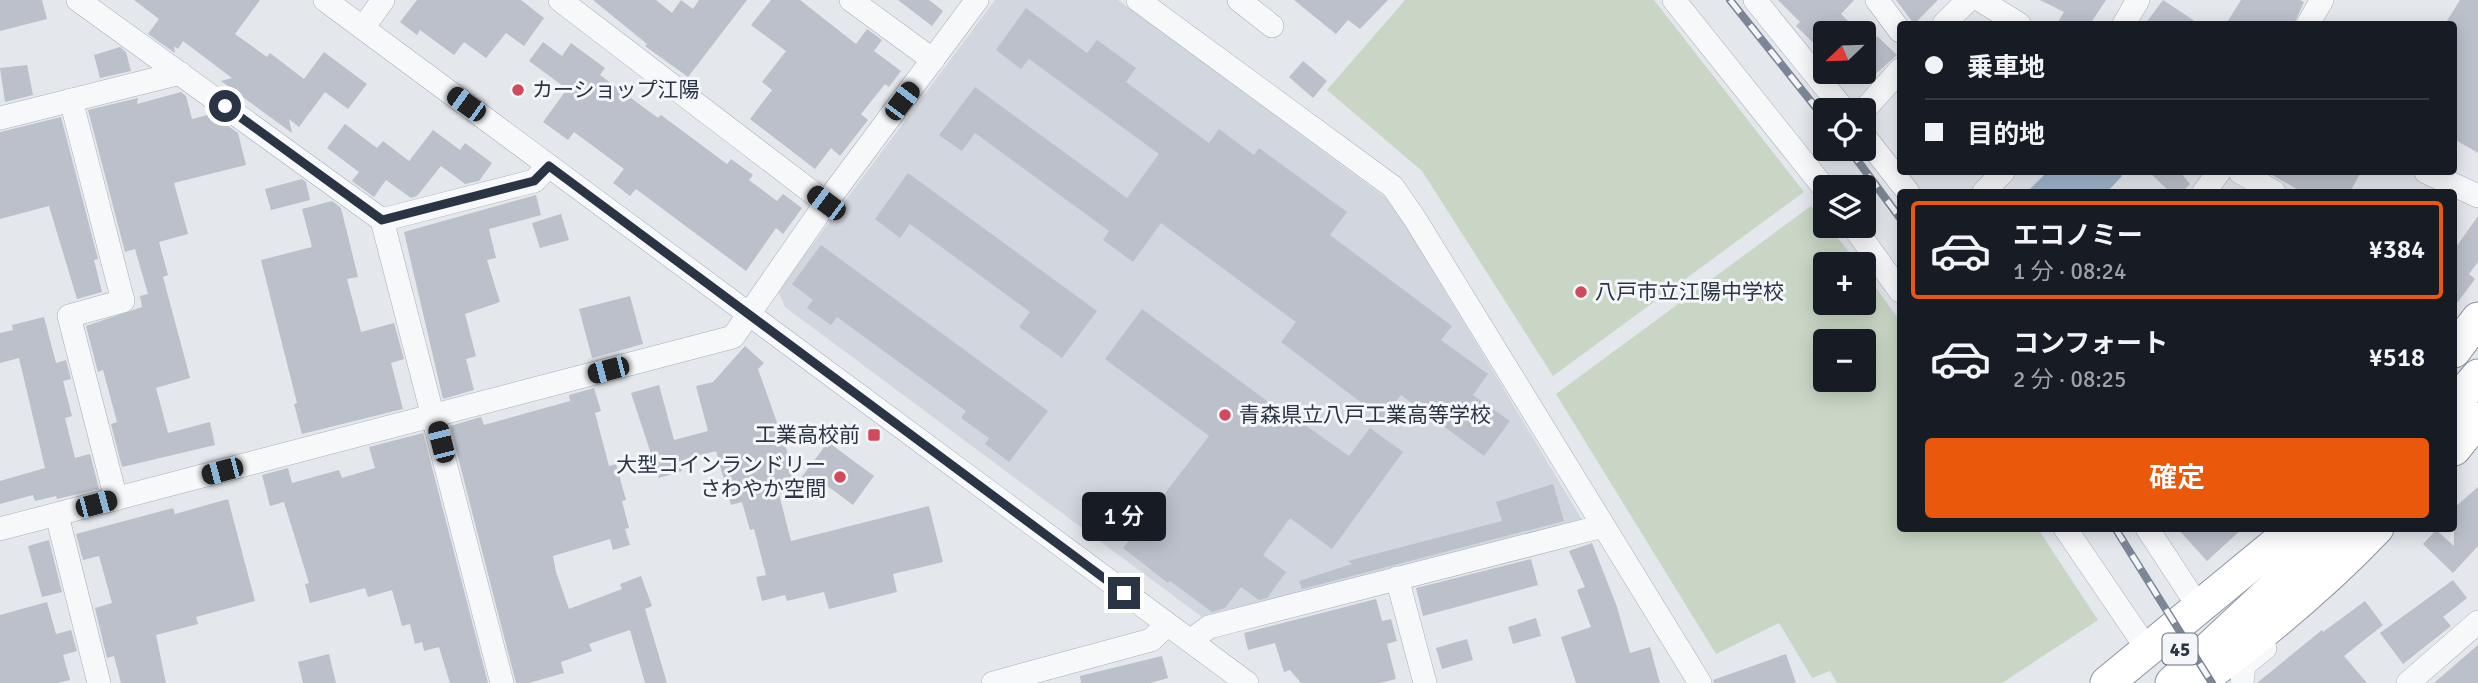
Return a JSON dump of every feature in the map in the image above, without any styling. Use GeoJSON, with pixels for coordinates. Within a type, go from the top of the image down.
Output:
{"type":"FeatureCollection","features":[{"type":"Feature","properties":{"kind":"highway"},"geometry":{"type":"LineString","coordinates":[[2457,347],[2478,319]]}},
{"type":"Feature","properties":{"kind":"highway"},"geometry":{"type":"LineString","coordinates":[[2457,400],[2478,376]]}},
{"type":"Feature","properties":{"kind":"highway"},"geometry":{"type":"LineString","coordinates":[[2457,445],[2478,419]]}},
{"type":"Feature","properties":{"kind":"highway"},"geometry":{"type":"LineString","coordinates":[[2107,683],[2290,532]]}},
{"type":"Feature","properties":{"kind":"highway","name":"45"},"geometry":{"type":"LineString","coordinates":[[2172,683],[2334,532]]}},
{"type":"Feature","properties":{"kind":"highway"},"geometry":{"type":"LineString","coordinates":[[2197,683],[2245,648],[2333,573],[2372,532]]}},
{"type":"Feature","properties":{"kind":"highway","name":"45"},"geometry":{"type":"LineString","coordinates":[[2116,683],[2245,614]]}},
{"type":"Feature","properties":{"kind":"street"},"geometry":{"type":"LineString","coordinates":[[78,0],[382,220],[502,683]]}},
{"type":"Feature","properties":{"kind":"street"},"geometry":{"type":"LineString","coordinates":[[325,0],[1247,683]]}},
{"type":"Feature","properties":{"kind":"street"},"geometry":{"type":"LineString","coordinates":[[363,28],[383,0]]}},
{"type":"Feature","properties":{"kind":"street"},"geometry":{"type":"LineString","coordinates":[[560,0],[826,203]]}},
{"type":"Feature","properties":{"kind":"street"},"geometry":{"type":"LineString","coordinates":[[851,0],[933,60]]}},
{"type":"Feature","properties":{"kind":"street"},"geometry":{"type":"LineString","coordinates":[[0,529],[733,337],[826,203],[977,0]]}},
{"type":"Feature","properties":{"kind":"street"},"geometry":{"type":"LineString","coordinates":[[1138,0],[1393,187],[1700,683]]}},
{"type":"Feature","properties":{"kind":"street"},"geometry":{"type":"LineString","coordinates":[[1239,0],[1272,26]]}},
{"type":"Feature","properties":{"kind":"street"},"geometry":{"type":"LineString","coordinates":[[1674,0],[1814,175]]}},
{"type":"Feature","properties":{"kind":"street"},"geometry":{"type":"LineString","coordinates":[[1755,0],[1834,98]]}},
{"type":"Feature","properties":{"kind":"street"},"geometry":{"type":"LineString","coordinates":[[1877,0],[1897,26]]}},
{"type":"Feature","properties":{"kind":"street"},"geometry":{"type":"LineString","coordinates":[[1947,21],[1968,0]]}},
{"type":"Feature","properties":{"kind":"street"},"geometry":{"type":"LineString","coordinates":[[1980,0],[2014,21]]}},
{"type":"Feature","properties":{"kind":"street"},"geometry":{"type":"LineString","coordinates":[[2126,21],[2138,0]]}},
{"type":"Feature","properties":{"kind":"street"},"geometry":{"type":"LineString","coordinates":[[2310,21],[2322,0]]}},
{"type":"Feature","properties":{"kind":"street"},"geometry":{"type":"LineString","coordinates":[[0,118],[180,74]]}},
{"type":"Feature","properties":{"kind":"street"},"geometry":{"type":"LineString","coordinates":[[1875,98],[1897,74]]}},
{"type":"Feature","properties":{"kind":"street"},"geometry":{"type":"LineString","coordinates":[[71,100],[123,301],[69,316],[116,499]]}},
{"type":"Feature","properties":{"kind":"street"},"geometry":{"type":"LineString","coordinates":[[1876,151],[1906,189]]}},
{"type":"Feature","properties":{"kind":"street"},"geometry":{"type":"LineString","coordinates":[[382,220],[534,181],[549,166]]}},
{"type":"Feature","properties":{"kind":"street"},"geometry":{"type":"LineString","coordinates":[[1987,189],[2000,175]]}},
{"type":"Feature","properties":{"kind":"street"},"geometry":{"type":"LineString","coordinates":[[2245,175],[2269,189]]}},
{"type":"Feature","properties":{"kind":"street"},"geometry":{"type":"LineString","coordinates":[[2432,175],[2478,196]]}},
{"type":"Feature","properties":{"kind":"street"},"geometry":{"type":"LineString","coordinates":[[1862,238],[1897,287]]}},
{"type":"Feature","properties":{"kind":"street"},"geometry":{"type":"LineString","coordinates":[[57,515],[99,683]]}},
{"type":"Feature","properties":{"kind":"street"},"geometry":{"type":"LineString","coordinates":[[1190,641],[1209,627],[1602,526]]}},
{"type":"Feature","properties":{"kind":"street"},"geometry":{"type":"LineString","coordinates":[[2068,532],[2148,650]]}},
{"type":"Feature","properties":{"kind":"street"},"geometry":{"type":"LineString","coordinates":[[2150,532],[2200,609]]}},
{"type":"Feature","properties":{"kind":"street"},"geometry":{"type":"LineString","coordinates":[[2242,683],[2244,665],[2289,628],[2317,597],[2333,573]]}},
{"type":"Feature","properties":{"kind":"street"},"geometry":{"type":"LineString","coordinates":[[1397,578],[1425,683]]}},
{"type":"Feature","properties":{"kind":"street"},"geometry":{"type":"LineString","coordinates":[[2408,683],[2478,622]]}},
{"type":"Feature","properties":{"kind":"street"},"geometry":{"type":"LineString","coordinates":[[993,683],[1151,640],[1167,625]]}},
{"type":"Feature","properties":{"kind":"shaded area","name":"青森県立八戸工業高等学校"},"geometry":{"type":"Polygon","coordinates":[[[995,0],[1118,0],[1386,198],[1400,216],[1584,523],[1206,620],[785,307],[778,291],[995,0]]]}},
{"type":"Feature","properties":{"kind":"green space","name":"八戸市立江陽中学校"},"geometry":{"type":"Polygon","coordinates":[[[1405,0],[1654,0],[1804,192],[1553,376],[1422,171],[1327,90],[1405,0]]]}},
{"type":"Feature","properties":{"kind":"green space","name":"青森県立八戸工業高等学校"},"geometry":{"type":"Polygon","coordinates":[[[1811,206],[1813,238],[1837,238],[1849,252],[1813,252],[1813,315],[1876,315],[1876,288],[1897,317],[1897,532],[2040,532],[2098,620],[2002,683],[1837,683],[1830,671],[1812,678],[1779,623],[1716,654],[1556,394],[1811,206]]]}},
{"type":"Feature","properties":{"kind":"water"},"geometry":{"type":"Polygon","coordinates":[[[2044,175],[2122,176],[2110,189],[2030,189],[2044,175]]]}},
{"type":"Feature","properties":{"kind":"building"},"geometry":{"type":"Polygon","coordinates":[[[0,0],[42,0],[47,19],[0,31],[0,0]]]}},
{"type":"Feature","properties":{"kind":"building"},"geometry":{"type":"Polygon","coordinates":[[[134,0],[260,0],[235,34],[267,57],[270,53],[304,79],[324,52],[367,84],[348,109],[325,92],[299,127],[289,119],[292,133],[221,81],[232,78],[183,41],[178,49],[174,46],[175,53],[148,34],[159,19],[134,0]]]}},
{"type":"Feature","properties":{"kind":"building"},"geometry":{"type":"Polygon","coordinates":[[[417,0],[521,0],[544,18],[524,46],[506,33],[486,58],[464,42],[454,55],[420,30],[417,35],[400,22],[417,0]]]}},
{"type":"Feature","properties":{"kind":"building"},"geometry":{"type":"Polygon","coordinates":[[[593,0],[656,0],[672,13],[681,0],[693,9],[699,0],[747,0],[688,77],[645,46],[647,44],[593,0]]]}},
{"type":"Feature","properties":{"kind":"building"},"geometry":{"type":"Polygon","coordinates":[[[771,0],[800,0],[856,44],[867,29],[882,40],[874,51],[901,71],[889,87],[885,84],[861,114],[868,120],[840,156],[831,148],[815,169],[750,119],[772,90],[762,82],[786,51],[751,25],[771,0]]]}},
{"type":"Feature","properties":{"kind":"building"},"geometry":{"type":"Polygon","coordinates":[[[898,0],[929,0],[943,11],[932,26],[898,0]]]}},
{"type":"Feature","properties":{"kind":"building"},"geometry":{"type":"Polygon","coordinates":[[[1294,0],[1388,0],[1360,29],[1348,20],[1336,34],[1294,0]]]}},
{"type":"Feature","properties":{"kind":"building"},"geometry":{"type":"Polygon","coordinates":[[[1778,0],[1854,0],[1841,14],[1848,21],[1813,21],[1813,42],[1796,26],[1800,22],[1778,0]]]}},
{"type":"Feature","properties":{"kind":"building"},"geometry":{"type":"Polygon","coordinates":[[[1896,0],[1938,0],[1917,21],[1912,21],[1896,0]]]}},
{"type":"Feature","properties":{"kind":"building"},"geometry":{"type":"Polygon","coordinates":[[[2040,0],[2106,0],[2092,21],[2059,21],[2064,12],[2040,0]]]}},
{"type":"Feature","properties":{"kind":"building"},"geometry":{"type":"Polygon","coordinates":[[[2163,0],[2194,21],[2147,21],[2163,0]]]}},
{"type":"Feature","properties":{"kind":"building"},"geometry":{"type":"Polygon","coordinates":[[[2241,0],[2304,2],[2295,21],[2228,21],[2241,0]]]}},
{"type":"Feature","properties":{"kind":"building"},"geometry":{"type":"Polygon","coordinates":[[[2460,0],[2478,0],[2478,153],[2457,141],[2457,21],[2447,21],[2460,0]]]}},
{"type":"Feature","properties":{"kind":"building"},"geometry":{"type":"Polygon","coordinates":[[[1026,8],[1087,53],[1097,40],[1136,68],[1126,82],[1209,143],[1219,129],[1254,155],[1259,148],[1347,212],[1330,235],[1452,326],[1441,340],[1488,374],[1473,395],[1510,421],[1484,456],[1401,395],[1383,419],[1281,342],[1296,322],[1161,223],[1133,262],[1103,240],[1109,231],[975,133],[962,151],[939,135],[975,87],[1127,198],[1159,154],[1029,59],[1021,69],[996,50],[1026,8]]]}},
{"type":"Feature","properties":{"kind":"building"},"geometry":{"type":"Polygon","coordinates":[[[1876,37],[1897,55],[1876,73],[1876,37]]]}},
{"type":"Feature","properties":{"kind":"building"},"geometry":{"type":"Polygon","coordinates":[[[543,42],[562,56],[571,43],[605,68],[600,75],[658,118],[661,115],[727,164],[731,159],[753,175],[749,180],[777,201],[783,194],[802,208],[783,234],[776,228],[746,271],[636,189],[630,196],[613,183],[624,169],[574,132],[568,140],[543,122],[567,89],[529,61],[543,42]]]}},
{"type":"Feature","properties":{"kind":"building"},"geometry":{"type":"Polygon","coordinates":[[[120,47],[126,52],[131,71],[100,78],[94,55],[120,47]]]}},
{"type":"Feature","properties":{"kind":"building"},"geometry":{"type":"Polygon","coordinates":[[[1303,61],[1327,81],[1313,98],[1289,77],[1303,61]]]}},
{"type":"Feature","properties":{"kind":"building"},"geometry":{"type":"Polygon","coordinates":[[[27,65],[33,95],[5,102],[0,68],[27,65]]]}},
{"type":"Feature","properties":{"kind":"building"},"geometry":{"type":"Polygon","coordinates":[[[181,92],[186,96],[192,119],[211,114],[238,133],[246,165],[174,183],[188,234],[159,242],[168,275],[163,277],[190,378],[156,388],[168,433],[210,422],[215,445],[122,467],[111,424],[117,422],[103,370],[98,372],[86,326],[142,307],[140,296],[148,294],[135,249],[125,252],[88,110],[138,98],[137,104],[181,92]]]}},
{"type":"Feature","properties":{"kind":"building"},"geometry":{"type":"Polygon","coordinates":[[[61,117],[98,259],[94,260],[102,292],[77,299],[49,206],[0,219],[0,132],[61,117]]]}},
{"type":"Feature","properties":{"kind":"building"},"geometry":{"type":"Polygon","coordinates":[[[345,124],[377,148],[383,141],[409,161],[433,130],[460,150],[465,143],[492,163],[479,181],[465,184],[441,166],[417,196],[411,198],[386,180],[374,197],[352,181],[359,172],[327,148],[345,124]]]}},
{"type":"Feature","properties":{"kind":"building"},"geometry":{"type":"Polygon","coordinates":[[[908,173],[1097,311],[1062,358],[1019,327],[1030,312],[910,224],[900,238],[875,219],[908,173]]]}},
{"type":"Feature","properties":{"kind":"building"},"geometry":{"type":"Polygon","coordinates":[[[2152,175],[2182,175],[2190,184],[2185,189],[2167,189],[2152,175]]]}},
{"type":"Feature","properties":{"kind":"building"},"geometry":{"type":"Polygon","coordinates":[[[2272,175],[2359,175],[2352,189],[2297,189],[2272,175]]]}},
{"type":"Feature","properties":{"kind":"building"},"geometry":{"type":"Polygon","coordinates":[[[302,179],[306,182],[310,200],[271,210],[265,189],[302,179]]]}},
{"type":"Feature","properties":{"kind":"building"},"geometry":{"type":"Polygon","coordinates":[[[536,195],[541,215],[489,229],[496,258],[487,260],[500,302],[465,314],[476,356],[466,359],[474,390],[443,399],[404,232],[536,195]]]}},
{"type":"Feature","properties":{"kind":"building"},"geometry":{"type":"Polygon","coordinates":[[[332,201],[341,208],[358,277],[347,279],[361,332],[394,323],[404,359],[391,363],[403,409],[302,434],[294,404],[297,403],[261,260],[312,247],[302,209],[332,201]]]}},
{"type":"Feature","properties":{"kind":"building"},"geometry":{"type":"Polygon","coordinates":[[[561,214],[569,240],[540,248],[532,223],[561,214]]]}},
{"type":"Feature","properties":{"kind":"building"},"geometry":{"type":"Polygon","coordinates":[[[2478,216],[2478,262],[2469,274],[2475,279],[2457,303],[2457,246],[2478,216]]]}},
{"type":"Feature","properties":{"kind":"building"},"geometry":{"type":"Polygon","coordinates":[[[821,245],[1048,411],[1009,462],[985,444],[989,438],[961,418],[966,411],[837,317],[831,325],[807,308],[813,300],[792,284],[821,245]]]}},
{"type":"Feature","properties":{"kind":"building"},"geometry":{"type":"Polygon","coordinates":[[[630,296],[643,344],[592,358],[579,309],[630,296]]]}},
{"type":"Feature","properties":{"kind":"building"},"geometry":{"type":"Polygon","coordinates":[[[1142,309],[1296,422],[1298,420],[1349,456],[1370,428],[1403,452],[1332,549],[1290,518],[1263,555],[1286,572],[1267,598],[1259,600],[1241,587],[1225,608],[1212,612],[1170,581],[1168,583],[1123,548],[1209,436],[1105,359],[1142,309]]]}},
{"type":"Feature","properties":{"kind":"building"},"geometry":{"type":"Polygon","coordinates":[[[44,317],[56,363],[66,360],[71,379],[63,381],[72,416],[65,418],[75,458],[90,454],[99,489],[35,501],[33,495],[0,504],[0,481],[45,468],[19,358],[0,363],[0,333],[13,330],[12,325],[44,317]]]}},
{"type":"Feature","properties":{"kind":"building"},"geometry":{"type":"Polygon","coordinates":[[[745,346],[764,363],[758,369],[798,482],[828,442],[874,476],[853,505],[822,482],[779,494],[791,541],[929,506],[943,562],[893,574],[897,592],[829,609],[824,592],[787,601],[785,595],[762,601],[756,577],[766,575],[754,529],[750,530],[742,502],[731,505],[716,451],[679,461],[682,471],[659,478],[631,393],[659,385],[674,440],[708,431],[696,386],[713,382],[745,346]]]}},
{"type":"Feature","properties":{"kind":"building"},"geometry":{"type":"Polygon","coordinates":[[[594,388],[601,411],[595,413],[609,466],[616,464],[626,500],[622,501],[630,545],[613,550],[610,539],[553,556],[556,572],[569,609],[622,589],[620,584],[641,576],[652,606],[645,609],[667,683],[645,683],[630,630],[589,644],[592,651],[561,662],[564,673],[529,683],[516,683],[450,426],[481,417],[484,425],[570,401],[569,395],[594,388]]]}},
{"type":"Feature","properties":{"kind":"building"},"geometry":{"type":"Polygon","coordinates":[[[423,433],[488,683],[450,683],[439,647],[424,651],[422,642],[415,644],[410,624],[402,626],[392,590],[368,597],[365,588],[310,603],[305,584],[309,583],[284,502],[270,506],[262,475],[288,468],[292,483],[339,470],[342,478],[375,468],[369,447],[423,433]]]}},
{"type":"Feature","properties":{"kind":"building"},"geometry":{"type":"Polygon","coordinates":[[[1553,484],[1564,521],[1302,589],[1299,581],[1352,564],[1348,561],[1502,521],[1496,502],[1553,484]]]}},
{"type":"Feature","properties":{"kind":"building"},"geometry":{"type":"Polygon","coordinates":[[[2478,487],[2478,546],[2453,573],[2423,544],[2434,532],[2438,532],[2454,546],[2457,505],[2478,487]]]}},
{"type":"Feature","properties":{"kind":"building"},"geometry":{"type":"Polygon","coordinates":[[[228,499],[255,601],[196,617],[198,624],[156,635],[166,683],[121,683],[114,656],[107,658],[95,608],[112,603],[99,556],[83,560],[76,534],[173,508],[175,514],[228,499]]]}},
{"type":"Feature","properties":{"kind":"building"},"geometry":{"type":"Polygon","coordinates":[[[2181,532],[2239,532],[2207,561],[2181,532]]]}},
{"type":"Feature","properties":{"kind":"building"},"geometry":{"type":"Polygon","coordinates":[[[49,540],[62,592],[42,597],[28,546],[49,540]]]}},
{"type":"Feature","properties":{"kind":"building"},"geometry":{"type":"Polygon","coordinates":[[[1592,543],[1617,607],[1630,653],[1650,647],[1660,683],[1576,683],[1561,637],[1591,627],[1577,590],[1585,587],[1569,551],[1592,543]]]}},
{"type":"Feature","properties":{"kind":"building"},"geometry":{"type":"Polygon","coordinates":[[[1531,559],[1538,585],[1423,616],[1416,588],[1531,559]]]}},
{"type":"Feature","properties":{"kind":"building"},"geometry":{"type":"Polygon","coordinates":[[[2453,580],[2467,598],[2443,617],[2451,626],[2403,664],[2380,633],[2453,580]]]}},
{"type":"Feature","properties":{"kind":"building"},"geometry":{"type":"Polygon","coordinates":[[[1376,599],[1382,621],[1391,619],[1397,641],[1387,644],[1396,679],[1380,683],[1301,683],[1290,670],[1284,672],[1275,643],[1248,650],[1244,633],[1376,599]]]}},
{"type":"Feature","properties":{"kind":"building"},"geometry":{"type":"Polygon","coordinates":[[[2365,601],[2383,625],[2344,656],[2367,683],[2257,683],[2322,630],[2323,632],[2365,601]]]}},
{"type":"Feature","properties":{"kind":"building"},"geometry":{"type":"Polygon","coordinates":[[[47,602],[56,634],[71,630],[77,651],[63,655],[70,680],[58,683],[0,683],[0,615],[47,602]]]}},
{"type":"Feature","properties":{"kind":"building"},"geometry":{"type":"Polygon","coordinates":[[[1536,618],[1541,636],[1513,644],[1508,627],[1536,618]]]}},
{"type":"Feature","properties":{"kind":"building"},"geometry":{"type":"Polygon","coordinates":[[[1467,639],[1473,660],[1442,669],[1436,648],[1467,639]]]}},
{"type":"Feature","properties":{"kind":"building"},"geometry":{"type":"Polygon","coordinates":[[[2478,645],[2478,683],[2434,683],[2478,645]]]}},
{"type":"Feature","properties":{"kind":"building"},"geometry":{"type":"Polygon","coordinates":[[[329,654],[336,683],[303,683],[298,662],[329,654]]]}},
{"type":"Feature","properties":{"kind":"building"},"geometry":{"type":"Polygon","coordinates":[[[1786,654],[1796,683],[1714,683],[1713,680],[1786,654]]]}},
{"type":"Feature","properties":{"kind":"building"},"geometry":{"type":"Polygon","coordinates":[[[1162,656],[1168,678],[1150,683],[1081,683],[1080,676],[1162,656]]]}},
{"type":"Feature","properties":{"kind":"railway"},"geometry":{"type":"LineString","coordinates":[[1730,0],[1813,104]]}},
{"type":"Feature","properties":{"kind":"railway"},"geometry":{"type":"LineString","coordinates":[[1858,161],[1897,214]]}},
{"type":"Feature","properties":{"kind":"railway"},"geometry":{"type":"LineString","coordinates":[[2118,532],[2212,683]]}},
{"type":"Feature","properties":{"kind":"place","name":"カーショップ江陽"},"geometry":{"type":"Point","coordinates":[518,90]}},
{"type":"Feature","properties":{"kind":"place","name":"八戸市立江陽中学校"},"geometry":{"type":"Point","coordinates":[1581,292]}},
{"type":"Feature","properties":{"kind":"place","name":"青森県立八戸工業高等学校"},"geometry":{"type":"Point","coordinates":[1225,415]}},
{"type":"Feature","properties":{"kind":"place","name":"工業高校前"},"geometry":{"type":"Point","coordinates":[874,435]}},
{"type":"Feature","properties":{"kind":"place","name":"大型コインランドリー さわやか空間"},"geometry":{"type":"Point","coordinates":[840,477]}},
{"type":"Feature","properties":{"kind":"route"},"geometry":{"type":"LineString","coordinates":[[225,106],[382,220],[534,181],[549,166],[1124,593]]}}]}
